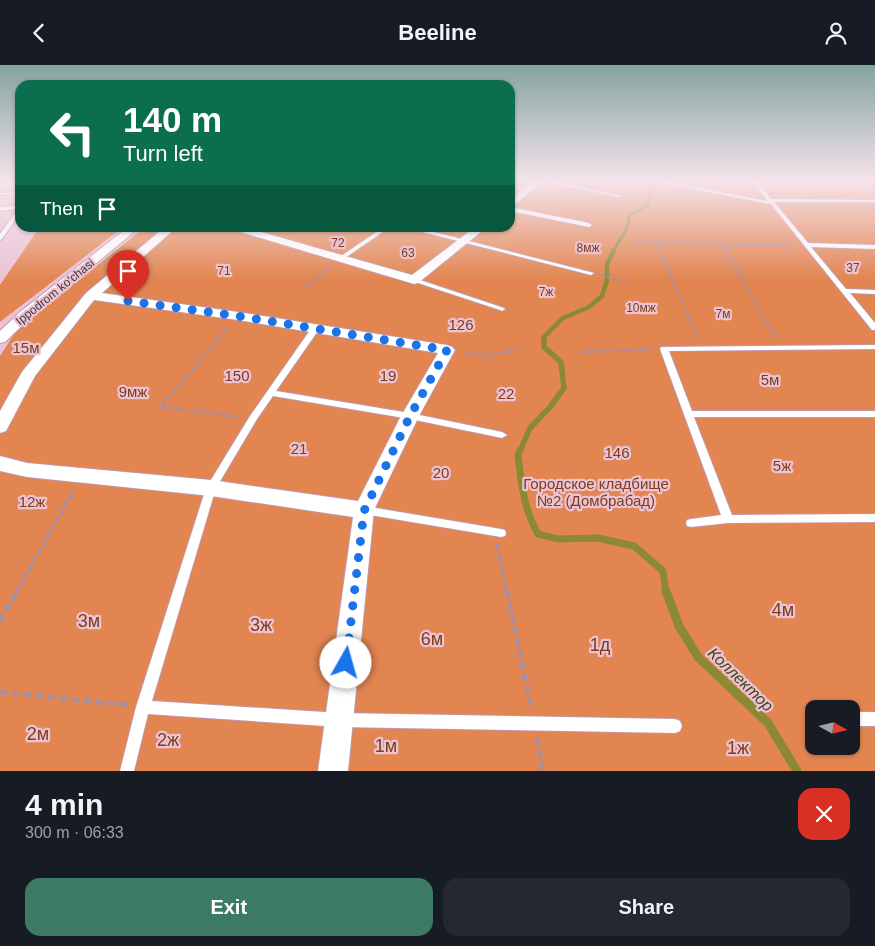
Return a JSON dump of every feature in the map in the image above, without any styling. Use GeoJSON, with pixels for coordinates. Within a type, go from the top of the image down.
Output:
{"type":"FeatureCollection","features":[{"type":"Feature","properties":{"kind":"street","name":"Ippodrom ko'chasi"},"geometry":{"type":"LineString","coordinates":[[0,339],[25,315],[129,232]]}},
{"type":"Feature","properties":{"kind":"street"},"geometry":{"type":"LineString","coordinates":[[0,427],[28,375],[91,296],[166,232]]}},
{"type":"Feature","properties":{"kind":"street"},"geometry":{"type":"LineString","coordinates":[[246,232],[414,281],[476,232]]}},
{"type":"Feature","properties":{"kind":"street"},"geometry":{"type":"LineString","coordinates":[[91,296],[238,316],[447,350],[410,416],[364,511],[333,771]]}},
{"type":"Feature","properties":{"kind":"street"},"geometry":{"type":"LineString","coordinates":[[0,463],[9,467],[82,477],[211,488],[364,511]]}},
{"type":"Feature","properties":{"kind":"lane"},"geometry":{"type":"LineString","coordinates":[[541,214],[590,225]]}},
{"type":"Feature","properties":{"kind":"lane"},"geometry":{"type":"LineString","coordinates":[[781,214],[875,328]]}},
{"type":"Feature","properties":{"kind":"lane"},"geometry":{"type":"LineString","coordinates":[[0,238],[15,216]]}},
{"type":"Feature","properties":{"kind":"lane"},"geometry":{"type":"LineString","coordinates":[[340,259],[380,232]]}},
{"type":"Feature","properties":{"kind":"lane"},"geometry":{"type":"LineString","coordinates":[[426,232],[591,273]]}},
{"type":"Feature","properties":{"kind":"lane"},"geometry":{"type":"LineString","coordinates":[[806,245],[875,247]]}},
{"type":"Feature","properties":{"kind":"lane"},"geometry":{"type":"LineString","coordinates":[[414,281],[502,309]]}},
{"type":"Feature","properties":{"kind":"lane"},"geometry":{"type":"LineString","coordinates":[[845,291],[875,292]]}},
{"type":"Feature","properties":{"kind":"lane"},"geometry":{"type":"LineString","coordinates":[[127,771],[143,707],[211,488],[253,418],[316,328]]}},
{"type":"Feature","properties":{"kind":"lane"},"geometry":{"type":"LineString","coordinates":[[728,519],[664,349],[875,347]]}},
{"type":"Feature","properties":{"kind":"lane"},"geometry":{"type":"LineString","coordinates":[[271,393],[410,416],[502,435]]}},
{"type":"Feature","properties":{"kind":"lane"},"geometry":{"type":"LineString","coordinates":[[690,414],[875,414]]}},
{"type":"Feature","properties":{"kind":"lane"},"geometry":{"type":"LineString","coordinates":[[364,511],[497,532]]}},
{"type":"Feature","properties":{"kind":"lane"},"geometry":{"type":"LineString","coordinates":[[692,523],[728,519],[875,518]]}},
{"type":"Feature","properties":{"kind":"lane"},"geometry":{"type":"LineString","coordinates":[[143,707],[340,720],[675,727]]}},
{"type":"Feature","properties":{"kind":"lane"},"geometry":{"type":"LineString","coordinates":[[860,719],[875,719]]}},
{"type":"Feature","properties":{"kind":"path"},"geometry":{"type":"LineString","coordinates":[[634,242],[806,245]]}},
{"type":"Feature","properties":{"kind":"path"},"geometry":{"type":"LineString","coordinates":[[657,243],[702,348]]}},
{"type":"Feature","properties":{"kind":"path"},"geometry":{"type":"LineString","coordinates":[[721,244],[781,347]]}},
{"type":"Feature","properties":{"kind":"path"},"geometry":{"type":"LineString","coordinates":[[305,288],[322,271],[340,259]]}},
{"type":"Feature","properties":{"kind":"path"},"geometry":{"type":"LineString","coordinates":[[607,277],[626,282]]}},
{"type":"Feature","properties":{"kind":"path"},"geometry":{"type":"LineString","coordinates":[[238,316],[161,407],[253,418]]}},
{"type":"Feature","properties":{"kind":"path"},"geometry":{"type":"LineString","coordinates":[[578,352],[664,349]]}},
{"type":"Feature","properties":{"kind":"path"},"geometry":{"type":"LineString","coordinates":[[447,350],[483,356],[518,351]]}},
{"type":"Feature","properties":{"kind":"path"},"geometry":{"type":"LineString","coordinates":[[0,621],[82,477]]}},
{"type":"Feature","properties":{"kind":"path"},"geometry":{"type":"LineString","coordinates":[[497,532],[543,771]]}},
{"type":"Feature","properties":{"kind":"path"},"geometry":{"type":"LineString","coordinates":[[0,692],[143,707]]}},
{"type":"Feature","properties":{"kind":"green space","name":"Городское кладбище №2 (Домбрабад)"},"geometry":{"type":"Polygon","coordinates":[[[515,214],[875,214],[875,771],[0,771],[0,356],[16,331],[139,232],[515,232],[515,214]]]}},
{"type":"Feature","properties":{"kind":"green space"},"geometry":{"type":"Polygon","coordinates":[[[36,232],[117,232],[0,322],[0,285],[36,232]]]}},
{"type":"Feature","properties":{"kind":"waterway","name":"Коллектор"},"geometry":{"type":"LineString","coordinates":[[520,451],[530,428],[550,407],[564,388],[561,362],[544,347],[544,337],[563,318],[589,307],[602,296],[607,280],[607,264],[626,231],[629,215],[631,214]]}},
{"type":"Feature","properties":{"kind":"waterway","name":"Коллектор"},"geometry":{"type":"LineString","coordinates":[[520,450],[518,455],[524,496],[529,515],[538,534],[558,539],[598,538],[634,546],[663,571],[666,593]]}},
{"type":"Feature","properties":{"kind":"waterway","name":"Коллектор"},"geometry":{"type":"LineString","coordinates":[[666,591],[679,626],[698,657],[768,723],[797,771]]}},
{"type":"Feature","properties":{"kind":"route"},"geometry":{"type":"LineString","coordinates":[[128,301],[238,316],[447,350],[410,416],[364,511],[346,663]]}},
{"type":"Feature","properties":{"kind":"park label","name":"72"},"geometry":{"type":"Point","coordinates":[338,243]}},
{"type":"Feature","properties":{"kind":"park label","name":"8мж"},"geometry":{"type":"Point","coordinates":[588,248]}},
{"type":"Feature","properties":{"kind":"park label","name":"63"},"geometry":{"type":"Point","coordinates":[408,253]}},
{"type":"Feature","properties":{"kind":"park label","name":"37"},"geometry":{"type":"Point","coordinates":[853,268]}},
{"type":"Feature","properties":{"kind":"park label","name":"71"},"geometry":{"type":"Point","coordinates":[224,271]}},
{"type":"Feature","properties":{"kind":"park label","name":"7ж"},"geometry":{"type":"Point","coordinates":[546,292]}},
{"type":"Feature","properties":{"kind":"park label","name":"10мж"},"geometry":{"type":"Point","coordinates":[641,308]}},
{"type":"Feature","properties":{"kind":"park label","name":"7м"},"geometry":{"type":"Point","coordinates":[723,314]}},
{"type":"Feature","properties":{"kind":"park label","name":"126"},"geometry":{"type":"Point","coordinates":[461,325]}},
{"type":"Feature","properties":{"kind":"park label","name":"15м"},"geometry":{"type":"Point","coordinates":[26,348]}},
{"type":"Feature","properties":{"kind":"park label","name":"150"},"geometry":{"type":"Point","coordinates":[237,376]}},
{"type":"Feature","properties":{"kind":"park label","name":"19"},"geometry":{"type":"Point","coordinates":[388,376]}},
{"type":"Feature","properties":{"kind":"park label","name":"5м"},"geometry":{"type":"Point","coordinates":[770,380]}},
{"type":"Feature","properties":{"kind":"park label","name":"9мж"},"geometry":{"type":"Point","coordinates":[133,392]}},
{"type":"Feature","properties":{"kind":"park label","name":"22"},"geometry":{"type":"Point","coordinates":[506,394]}},
{"type":"Feature","properties":{"kind":"park label","name":"21"},"geometry":{"type":"Point","coordinates":[299,449]}},
{"type":"Feature","properties":{"kind":"park label","name":"146"},"geometry":{"type":"Point","coordinates":[617,453]}},
{"type":"Feature","properties":{"kind":"park label","name":"5ж"},"geometry":{"type":"Point","coordinates":[782,466]}},
{"type":"Feature","properties":{"kind":"park label","name":"20"},"geometry":{"type":"Point","coordinates":[441,473]}},
{"type":"Feature","properties":{"kind":"park label","name":"12ж"},"geometry":{"type":"Point","coordinates":[32,502]}},
{"type":"Feature","properties":{"kind":"park label","name":"4м"},"geometry":{"type":"Point","coordinates":[783,610]}},
{"type":"Feature","properties":{"kind":"park label","name":"3м"},"geometry":{"type":"Point","coordinates":[89,621]}},
{"type":"Feature","properties":{"kind":"park label","name":"3ж"},"geometry":{"type":"Point","coordinates":[261,625]}},
{"type":"Feature","properties":{"kind":"park label","name":"6м"},"geometry":{"type":"Point","coordinates":[432,639]}},
{"type":"Feature","properties":{"kind":"park label","name":"1д"},"geometry":{"type":"Point","coordinates":[600,645]}},
{"type":"Feature","properties":{"kind":"park label","name":"2м"},"geometry":{"type":"Point","coordinates":[38,734]}},
{"type":"Feature","properties":{"kind":"park label","name":"2ж"},"geometry":{"type":"Point","coordinates":[168,740]}},
{"type":"Feature","properties":{"kind":"park label","name":"1м"},"geometry":{"type":"Point","coordinates":[386,746]}},
{"type":"Feature","properties":{"kind":"park label","name":"1ж"},"geometry":{"type":"Point","coordinates":[738,748]}}]}
